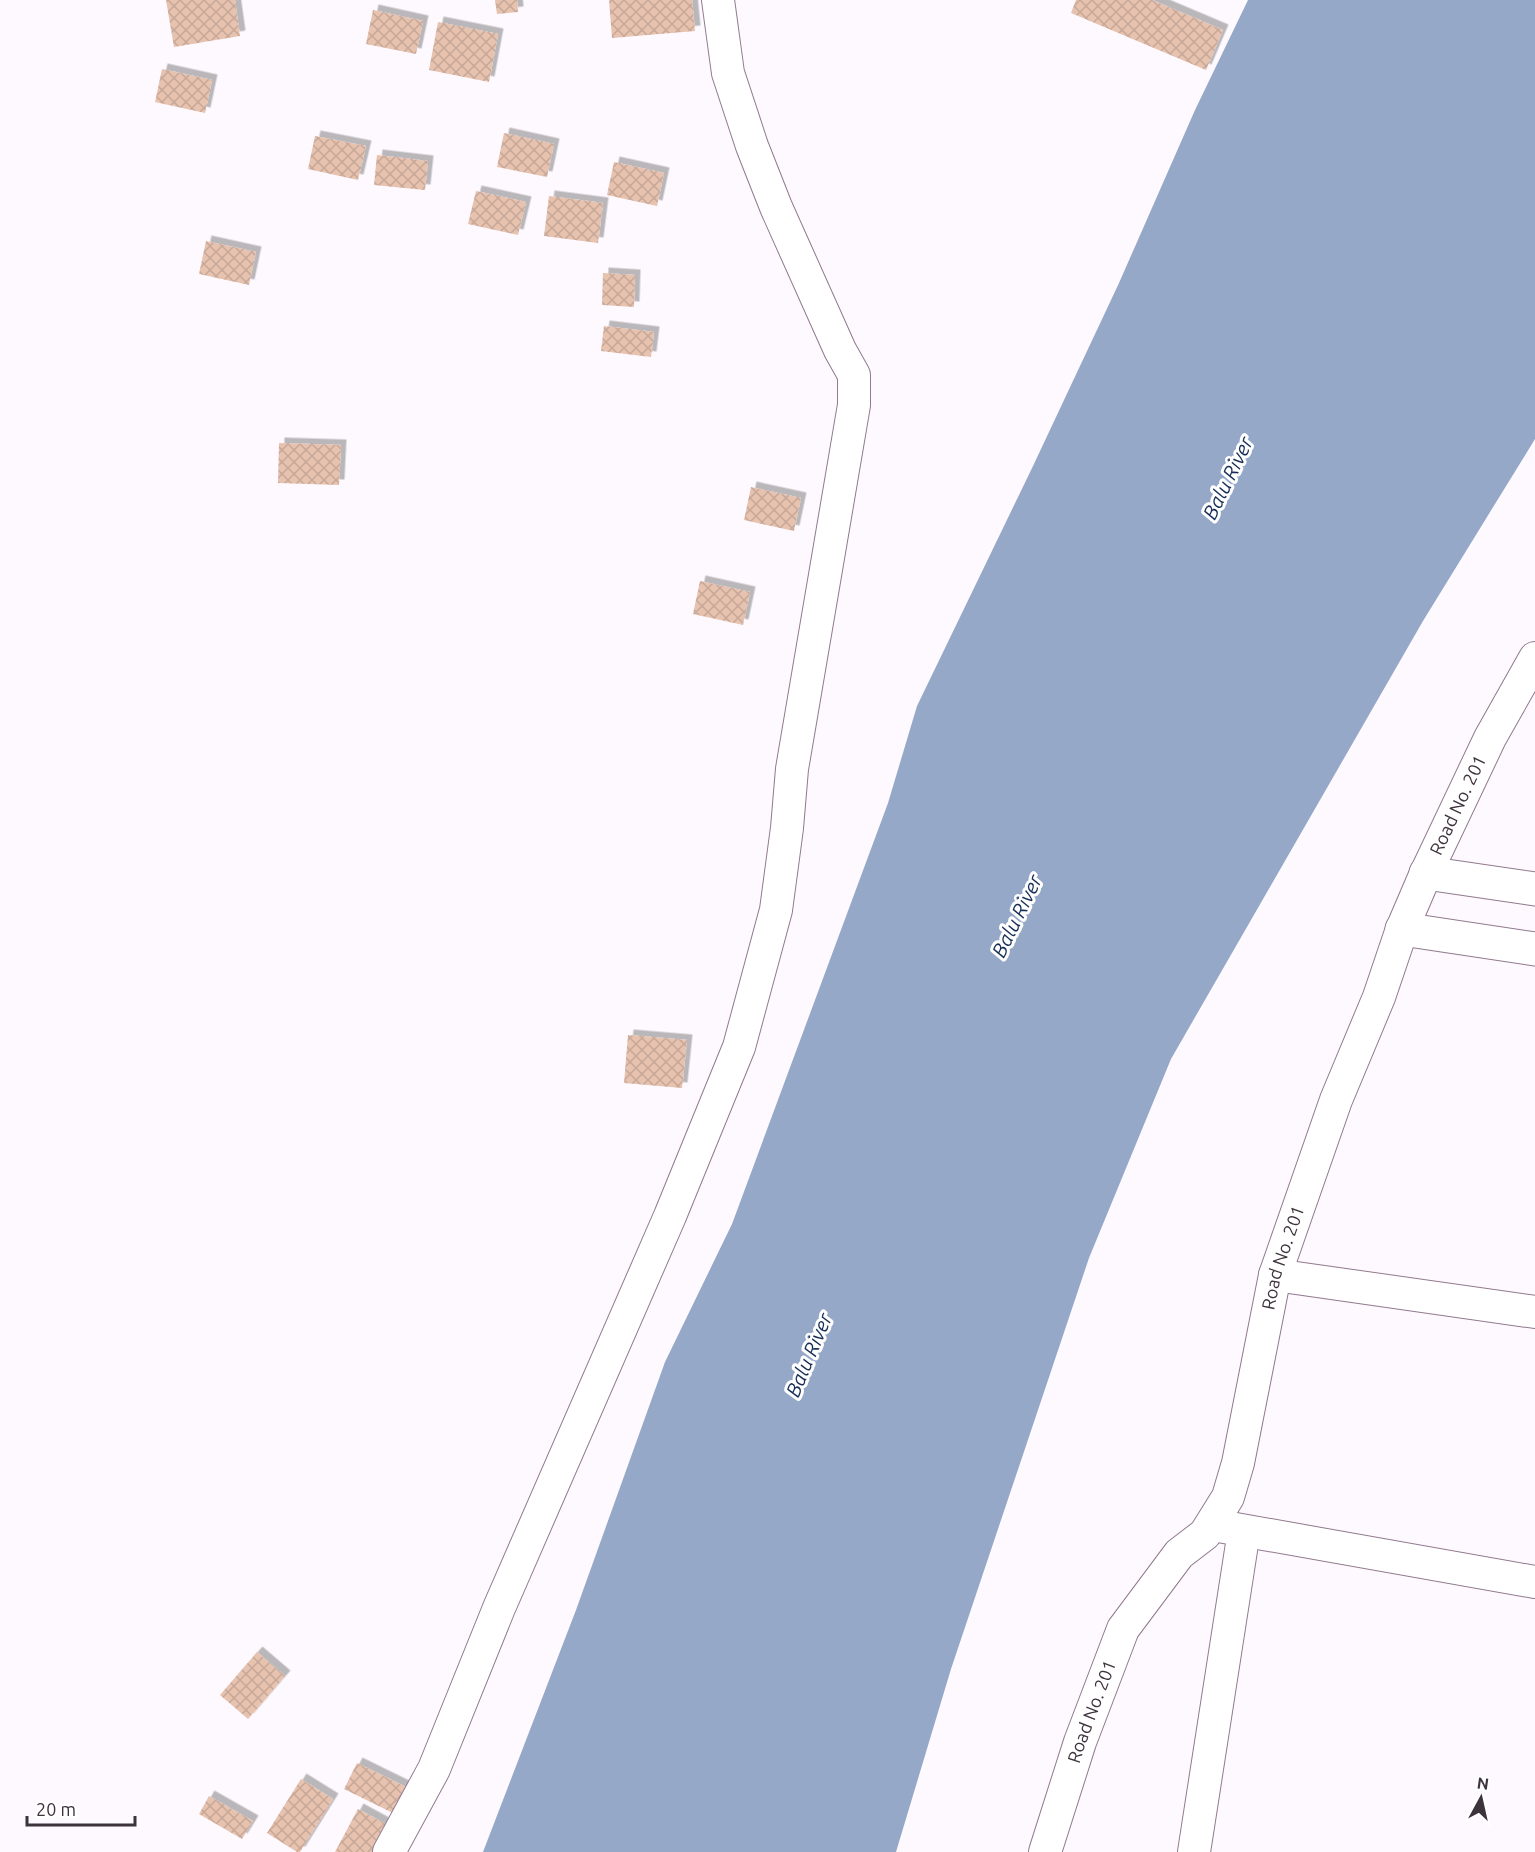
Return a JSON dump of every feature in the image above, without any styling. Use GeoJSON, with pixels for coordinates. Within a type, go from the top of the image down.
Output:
{"type":"FeatureCollection","features":[{"type":"Feature","properties":{"kind":"street"},"geometry":{"type":"LineString","coordinates":[[389,1852],[434,1768],[499,1608],[665,1226],[735,1057],[776,910],[792,769],[854,405],[854,375],[840,350],[776,207],[752,146],[728,73],[718,0]]}},
{"type":"Feature","properties":{"kind":"street","name":"Road No. 201"},"geometry":{"type":"LineString","coordinates":[[1045,1852],[1080,1742],[1123,1629],[1179,1554],[1205,1534],[1213,1524],[1228,1497],[1238,1463],[1275,1275],[1336,1100],[1426,873],[1490,738],[1535,658]]}},
{"type":"Feature","properties":{"kind":"street"},"geometry":{"type":"LineString","coordinates":[[1426,873],[1535,889]]}},
{"type":"Feature","properties":{"kind":"street"},"geometry":{"type":"LineString","coordinates":[[1402,929],[1535,949]]}},
{"type":"Feature","properties":{"kind":"street"},"geometry":{"type":"LineString","coordinates":[[1275,1275],[1535,1312]]}},
{"type":"Feature","properties":{"kind":"street"},"geometry":{"type":"LineString","coordinates":[[1213,1524],[1535,1582]]}},
{"type":"Feature","properties":{"kind":"street"},"geometry":{"type":"LineString","coordinates":[[1194,1852],[1244,1531]]}},
{"type":"Feature","properties":{"kind":"water","name":"Balu River"},"geometry":{"type":"Polygon","coordinates":[[[1248,0],[1535,0],[1535,439],[1423,621],[1171,1059],[1089,1258],[951,1669],[896,1852],[483,1852],[576,1610],[665,1362],[732,1224],[888,803],[917,706],[1119,283],[1195,110],[1248,0]]]}},
{"type":"Feature","properties":{"kind":"building"},"geometry":{"type":"Polygon","coordinates":[[[166,0],[235,0],[240,36],[174,47],[166,0]]]}},
{"type":"Feature","properties":{"kind":"building"},"geometry":{"type":"Polygon","coordinates":[[[495,0],[517,0],[518,12],[497,14],[495,0]]]}},
{"type":"Feature","properties":{"kind":"building"},"geometry":{"type":"Polygon","coordinates":[[[609,0],[692,0],[695,31],[612,38],[609,0]]]}},
{"type":"Feature","properties":{"kind":"building"},"geometry":{"type":"Polygon","coordinates":[[[1076,0],[1152,0],[1223,30],[1206,70],[1071,13],[1076,0]]]}},
{"type":"Feature","properties":{"kind":"building"},"geometry":{"type":"Polygon","coordinates":[[[373,10],[423,21],[416,54],[366,44],[373,10]]]}},
{"type":"Feature","properties":{"kind":"building"},"geometry":{"type":"Polygon","coordinates":[[[438,22],[498,34],[489,82],[429,70],[438,22]]]}},
{"type":"Feature","properties":{"kind":"building"},"geometry":{"type":"Polygon","coordinates":[[[162,69],[212,80],[205,113],[155,102],[162,69]]]}},
{"type":"Feature","properties":{"kind":"building"},"geometry":{"type":"Polygon","coordinates":[[[504,133],[554,144],[547,177],[497,167],[504,133]]]}},
{"type":"Feature","properties":{"kind":"building"},"geometry":{"type":"Polygon","coordinates":[[[315,136],[366,146],[358,180],[308,169],[315,136]]]}},
{"type":"Feature","properties":{"kind":"building"},"geometry":{"type":"Polygon","coordinates":[[[377,155],[428,161],[425,190],[374,185],[377,155]]]}},
{"type":"Feature","properties":{"kind":"building"},"geometry":{"type":"Polygon","coordinates":[[[614,162],[664,173],[657,206],[607,195],[614,162]]]}},
{"type":"Feature","properties":{"kind":"building"},"geometry":{"type":"Polygon","coordinates":[[[476,191],[526,202],[518,235],[468,224],[476,191]]]}},
{"type":"Feature","properties":{"kind":"building"},"geometry":{"type":"Polygon","coordinates":[[[549,196],[603,203],[598,243],[544,236],[549,196]]]}},
{"type":"Feature","properties":{"kind":"building"},"geometry":{"type":"Polygon","coordinates":[[[206,241],[256,252],[249,285],[199,274],[206,241]]]}},
{"type":"Feature","properties":{"kind":"building"},"geometry":{"type":"Polygon","coordinates":[[[603,273],[635,275],[634,307],[602,305],[603,273]]]}},
{"type":"Feature","properties":{"kind":"building"},"geometry":{"type":"Polygon","coordinates":[[[604,326],[654,332],[651,357],[601,351],[604,326]]]}},
{"type":"Feature","properties":{"kind":"building"},"geometry":{"type":"Polygon","coordinates":[[[279,443],[341,445],[339,485],[278,483],[279,443]]]}},
{"type":"Feature","properties":{"kind":"building"},"geometry":{"type":"Polygon","coordinates":[[[751,487],[801,498],[794,531],[744,520],[751,487]]]}},
{"type":"Feature","properties":{"kind":"building"},"geometry":{"type":"Polygon","coordinates":[[[700,581],[750,592],[743,625],[693,614],[700,581]]]}},
{"type":"Feature","properties":{"kind":"building"},"geometry":{"type":"Polygon","coordinates":[[[628,1035],[687,1040],[682,1088],[624,1083],[628,1035]]]}},
{"type":"Feature","properties":{"kind":"building"},"geometry":{"type":"Polygon","coordinates":[[[257,1652],[285,1676],[248,1719],[220,1695],[257,1652]]]}},
{"type":"Feature","properties":{"kind":"building"},"geometry":{"type":"Polygon","coordinates":[[[357,1763],[414,1791],[401,1817],[344,1789],[357,1763]]]}},
{"type":"Feature","properties":{"kind":"building"},"geometry":{"type":"Polygon","coordinates":[[[301,1779],[333,1799],[300,1852],[297,1852],[267,1833],[301,1779]]]}},
{"type":"Feature","properties":{"kind":"building"},"geometry":{"type":"Polygon","coordinates":[[[209,1796],[253,1821],[242,1839],[199,1814],[209,1796]]]}},
{"type":"Feature","properties":{"kind":"building"},"geometry":{"type":"Polygon","coordinates":[[[358,1809],[393,1828],[381,1852],[335,1852],[358,1809]]]}}]}
